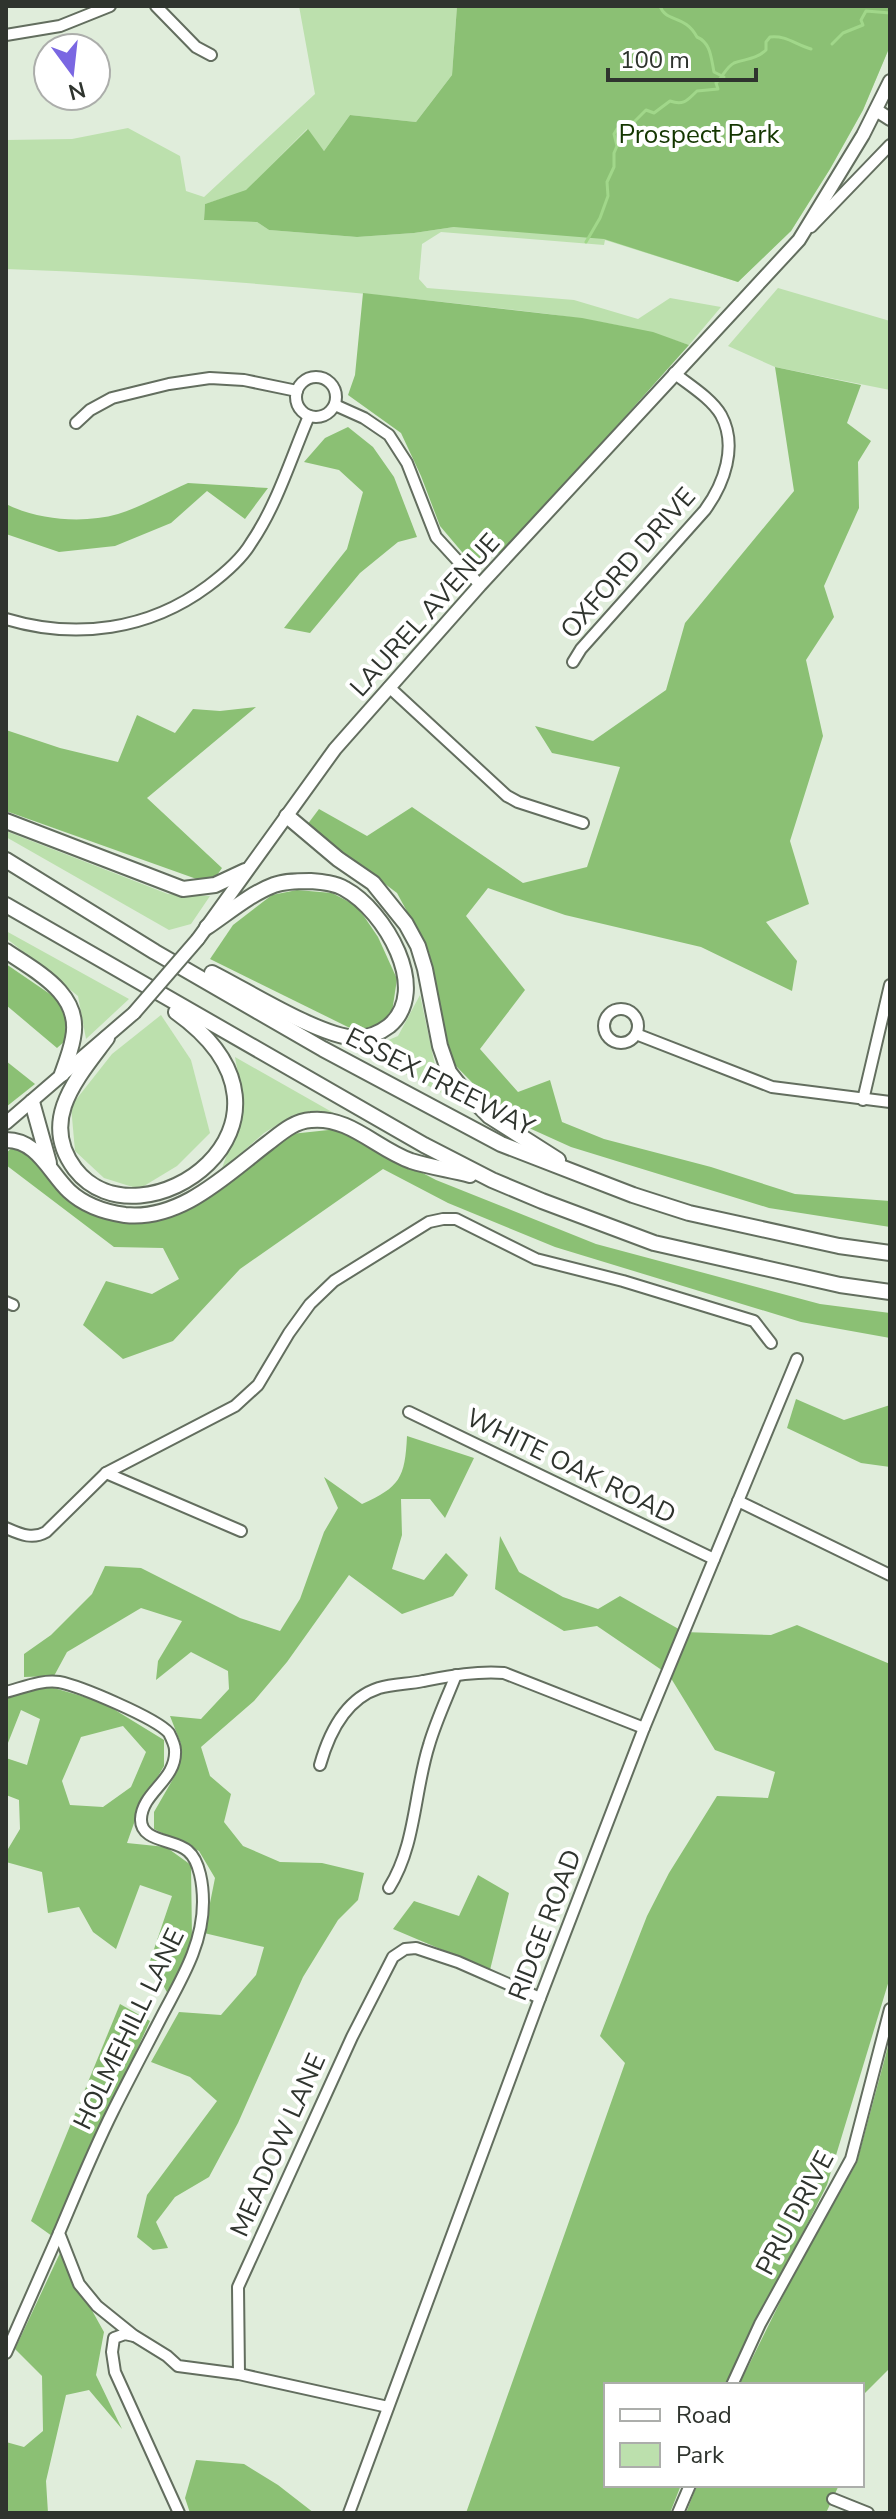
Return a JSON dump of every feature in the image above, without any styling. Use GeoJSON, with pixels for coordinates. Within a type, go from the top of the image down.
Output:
{"type":"FeatureCollection","features":[{"type":"Feature","properties":{"kind":"highway"},"geometry":{"type":"LineString","coordinates":[[287,816],[338,859],[373,883],[406,924],[418,946],[425,969],[440,1046],[449,1072],[463,1090],[489,1116],[585,1177]]}},
{"type":"Feature","properties":{"kind":"highway"},"geometry":{"type":"LineString","coordinates":[[6,821],[183,889],[215,885],[245,871]]}},
{"type":"Feature","properties":{"kind":"highway","name":"ESSEX FREEWAY"},"geometry":{"type":"LineString","coordinates":[[6,860],[109,924],[372,1076],[501,1144],[633,1195],[727,1222],[839,1246],[890,1253]]}},
{"type":"Feature","properties":{"kind":"highway"},"geometry":{"type":"LineString","coordinates":[[109,924],[158,945],[337,1035],[358,1038],[384,1031],[403,1008],[407,993],[405,974],[386,929],[372,911],[343,887],[323,882],[276,884],[251,897],[203,933]]}},
{"type":"Feature","properties":{"kind":"highway"},"geometry":{"type":"LineString","coordinates":[[6,905],[424,1145],[492,1180],[654,1243],[840,1285],[890,1292]]}},
{"type":"Feature","properties":{"kind":"highway"},"geometry":{"type":"LineString","coordinates":[[6,951],[57,987],[70,1003],[74,1037],[62,1074]]}},
{"type":"Feature","properties":{"kind":"highway"},"geometry":{"type":"LineString","coordinates":[[107,1038],[63,1104],[61,1136],[71,1163],[93,1185],[110,1193],[130,1196],[160,1191],[185,1180],[217,1155],[232,1129],[236,1096],[229,1069],[221,1056],[186,1019],[115,969]]}},
{"type":"Feature","properties":{"kind":"highway"},"geometry":{"type":"LineString","coordinates":[[32,1102],[49,1166]]}},
{"type":"Feature","properties":{"kind":"highway"},"geometry":{"type":"LineString","coordinates":[[6,1140],[28,1144],[67,1189],[98,1209],[127,1215],[158,1212],[205,1191],[291,1126],[309,1120],[332,1120],[409,1160],[492,1180]]}},
{"type":"Feature","properties":{"kind":"main road"},"geometry":{"type":"LineString","coordinates":[[799,240],[863,135],[890,81]]}},
{"type":"Feature","properties":{"kind":"main road"},"geometry":{"type":"LineString","coordinates":[[876,110],[890,119]]}},
{"type":"Feature","properties":{"kind":"main road","name":"LAUREL AVENUE"},"geometry":{"type":"LineString","coordinates":[[6,1123],[134,1013],[203,933],[335,749],[480,585],[799,240]]}},
{"type":"Feature","properties":{"kind":"street"},"geometry":{"type":"LineString","coordinates":[[6,35],[60,26],[110,6]]}},
{"type":"Feature","properties":{"kind":"street"},"geometry":{"type":"LineString","coordinates":[[156,6],[196,47],[211,55]]}},
{"type":"Feature","properties":{"kind":"street","name":"LAUREL AVENUE"},"geometry":{"type":"LineString","coordinates":[[799,240],[890,145]]}},
{"type":"Feature","properties":{"kind":"street","name":"OXFORD DRIVE"},"geometry":{"type":"LineString","coordinates":[[573,662],[581,649],[705,510],[721,485],[728,440],[721,416],[714,406],[674,373]]}},
{"type":"Feature","properties":{"kind":"street"},"geometry":{"type":"LineString","coordinates":[[76,423],[90,410],[112,398],[210,378],[244,380],[297,391]]}},
{"type":"Feature","properties":{"kind":"street"},"geometry":{"type":"LineString","coordinates":[[323,379],[333,386],[335,405],[325,415],[309,416],[299,408],[297,391],[307,380],[323,379]]}},
{"type":"Feature","properties":{"kind":"street"},"geometry":{"type":"LineString","coordinates":[[335,405],[364,418],[389,435],[407,463],[436,537],[480,585]]}},
{"type":"Feature","properties":{"kind":"street"},"geometry":{"type":"LineString","coordinates":[[6,619],[68,630],[114,627],[158,615],[199,593],[218,579],[250,546],[266,519],[309,416]]}},
{"type":"Feature","properties":{"kind":"street"},"geometry":{"type":"LineString","coordinates":[[389,687],[507,796],[583,823]]}},
{"type":"Feature","properties":{"kind":"street"},"geometry":{"type":"LineString","coordinates":[[863,1100],[890,985]]}},
{"type":"Feature","properties":{"kind":"street"},"geometry":{"type":"LineString","coordinates":[[636,1034],[772,1087],[890,1102]]}},
{"type":"Feature","properties":{"kind":"street"},"geometry":{"type":"LineString","coordinates":[[6,1528],[38,1536],[46,1532],[106,1473],[235,1406],[258,1385],[310,1304],[334,1281],[429,1222],[456,1219],[536,1259],[623,1281],[754,1321],[771,1343]]}},
{"type":"Feature","properties":{"kind":"street","name":"RIDGE ROAD"},"geometry":{"type":"LineString","coordinates":[[349,2513],[644,1728],[797,1359]]}},
{"type":"Feature","properties":{"kind":"street","name":"WHITE OAK ROAD"},"geometry":{"type":"LineString","coordinates":[[409,1412],[714,1559]]}},
{"type":"Feature","properties":{"kind":"street"},"geometry":{"type":"LineString","coordinates":[[106,1473],[241,1531]]}},
{"type":"Feature","properties":{"kind":"street"},"geometry":{"type":"LineString","coordinates":[[738,1501],[890,1575]]}},
{"type":"Feature","properties":{"kind":"street"},"geometry":{"type":"LineString","coordinates":[[320,1765],[328,1738],[341,1716],[360,1698],[378,1688],[480,1672],[504,1673],[644,1728]]}},
{"type":"Feature","properties":{"kind":"street"},"geometry":{"type":"LineString","coordinates":[[389,1888],[400,1871],[428,1746],[456,1675]]}},
{"type":"Feature","properties":{"kind":"street","name":"HOLMEHILL LANE"},"geometry":{"type":"LineString","coordinates":[[6,1692],[57,1681],[112,1702],[170,1734],[175,1751],[171,1773],[147,1802],[141,1817],[142,1824],[148,1834],[181,1845],[191,1853],[203,1889],[202,1925],[192,1960],[111,2115],[59,2233]]}},
{"type":"Feature","properties":{"kind":"street","name":"MEADOW LANE"},"geometry":{"type":"LineString","coordinates":[[239,2374],[238,2287],[352,2037],[393,1957],[405,1949],[416,1948],[458,1962],[540,1998]]}},
{"type":"Feature","properties":{"kind":"street","name":"PRU DRIVE"},"geometry":{"type":"LineString","coordinates":[[733,2383],[760,2324],[851,2159],[890,2009]]}},
{"type":"Feature","properties":{"kind":"street"},"geometry":{"type":"LineString","coordinates":[[59,2233],[79,2284],[97,2306],[178,2366],[239,2374],[388,2407]]}},
{"type":"Feature","properties":{"kind":"street"},"geometry":{"type":"LineString","coordinates":[[6,2353],[59,2233]]}},
{"type":"Feature","properties":{"kind":"street"},"geometry":{"type":"LineString","coordinates":[[135,2336],[125,2334],[114,2338],[112,2352],[115,2372],[179,2513]]}},
{"type":"Feature","properties":{"kind":"street"},"geometry":{"type":"LineString","coordinates":[[678,2513],[689,2487]]}},
{"type":"Feature","properties":{"kind":"street"},"geometry":{"type":"LineString","coordinates":[[833,2499],[868,2513]]}},
{"type":"Feature","properties":{"kind":"green space"},"geometry":{"type":"Polygon","coordinates":[[[299,6],[457,6],[452,75],[416,122],[350,115],[324,151],[307,129],[246,191],[205,204],[204,220],[257,222],[269,230],[357,237],[454,227],[890,6],[890,46],[863,110],[791,231],[738,282],[605,240],[604,245],[441,232],[422,244],[419,279],[427,288],[574,300],[638,319],[670,298],[721,307],[689,345],[598,322],[443,302],[225,281],[6,269],[6,140],[72,139],[128,128],[180,156],[186,191],[204,197],[315,94],[299,6]]]}},
{"type":"Feature","properties":{"kind":"green space","name":"Prospect Park"},"geometry":{"type":"Polygon","coordinates":[[[457,6],[890,6],[890,46],[863,110],[791,231],[738,282],[604,239],[454,227],[357,237],[269,230],[257,222],[204,220],[205,204],[246,190],[308,129],[324,151],[350,115],[416,122],[452,75],[457,6]]]}},
{"type":"Feature","properties":{"kind":"green space"},"geometry":{"type":"Polygon","coordinates":[[[778,288],[890,321],[890,390],[775,367],[728,346],[778,288]]]}},
{"type":"Feature","properties":{"kind":"green space"},"geometry":{"type":"Polygon","coordinates":[[[363,293],[582,318],[653,332],[689,345],[507,549],[473,565],[440,526],[401,433],[348,395],[355,375],[363,293]]]}},
{"type":"Feature","properties":{"kind":"green space"},"geometry":{"type":"Polygon","coordinates":[[[775,367],[861,385],[847,423],[871,441],[858,462],[859,508],[824,586],[834,617],[806,660],[823,736],[790,841],[809,904],[766,922],[797,961],[792,991],[701,947],[565,915],[488,888],[466,916],[525,990],[480,1049],[518,1092],[550,1080],[562,1122],[604,1139],[711,1167],[795,1194],[890,1201],[890,1227],[769,1208],[571,1147],[507,1118],[452,1062],[429,952],[397,893],[307,825],[319,809],[367,836],[412,807],[523,883],[587,867],[620,767],[552,753],[535,726],[593,741],[666,690],[685,623],[794,491],[775,367]]]}},
{"type":"Feature","properties":{"kind":"green space"},"geometry":{"type":"Polygon","coordinates":[[[348,427],[373,447],[394,477],[417,537],[398,542],[360,573],[310,633],[284,628],[347,549],[363,492],[339,470],[304,462],[325,438],[348,427]]]}},
{"type":"Feature","properties":{"kind":"green space"},"geometry":{"type":"Polygon","coordinates":[[[188,483],[268,488],[245,519],[207,491],[171,523],[115,546],[59,552],[6,534],[6,504],[46,517],[90,519],[127,511],[188,483]]]}},
{"type":"Feature","properties":{"kind":"green space"},"geometry":{"type":"Polygon","coordinates":[[[256,707],[147,798],[222,868],[215,878],[205,882],[6,811],[6,730],[60,748],[118,762],[137,715],[175,733],[193,709],[220,711],[256,707]]]}},
{"type":"Feature","properties":{"kind":"green space"},"geometry":{"type":"Polygon","coordinates":[[[6,831],[168,894],[210,896],[191,924],[169,930],[6,837],[6,831]]]}},
{"type":"Feature","properties":{"kind":"green space"},"geometry":{"type":"Polygon","coordinates":[[[297,890],[332,893],[357,906],[378,937],[397,979],[392,1012],[377,1026],[356,1031],[210,959],[233,925],[272,895],[297,890]]]}},
{"type":"Feature","properties":{"kind":"green space"},"geometry":{"type":"Polygon","coordinates":[[[6,931],[129,999],[86,1039],[78,996],[6,938],[6,931]]]}},
{"type":"Feature","properties":{"kind":"green space"},"geometry":{"type":"Polygon","coordinates":[[[6,964],[66,1005],[65,1041],[57,1048],[6,1005],[6,964]]]}},
{"type":"Feature","properties":{"kind":"green space"},"geometry":{"type":"Polygon","coordinates":[[[420,995],[435,1065],[459,1102],[362,1051],[398,1036],[420,995]]]}},
{"type":"Feature","properties":{"kind":"green space"},"geometry":{"type":"Polygon","coordinates":[[[161,1015],[191,1060],[210,1133],[177,1166],[139,1189],[104,1178],[75,1151],[71,1106],[112,1054],[161,1015]]]}},
{"type":"Feature","properties":{"kind":"green space"},"geometry":{"type":"Polygon","coordinates":[[[235,1057],[339,1116],[293,1115],[264,1133],[221,1171],[244,1107],[235,1057]]]}},
{"type":"Feature","properties":{"kind":"green space"},"geometry":{"type":"Polygon","coordinates":[[[6,1061],[35,1084],[6,1107],[6,1061]]]}},
{"type":"Feature","properties":{"kind":"green space"},"geometry":{"type":"Polygon","coordinates":[[[338,1129],[436,1180],[596,1244],[820,1304],[890,1313],[890,1338],[801,1322],[555,1247],[448,1203],[383,1169],[240,1269],[173,1341],[123,1359],[83,1325],[106,1281],[152,1294],[179,1279],[163,1248],[114,1247],[6,1165],[6,1153],[13,1147],[21,1146],[84,1209],[146,1222],[291,1134],[338,1129]]]}},
{"type":"Feature","properties":{"kind":"green space"},"geometry":{"type":"Polygon","coordinates":[[[796,1399],[844,1420],[890,1405],[890,1467],[861,1463],[787,1428],[796,1399]]]}},
{"type":"Feature","properties":{"kind":"green space"},"geometry":{"type":"Polygon","coordinates":[[[407,1436],[474,1458],[445,1518],[430,1499],[401,1499],[402,1535],[392,1569],[424,1580],[446,1553],[468,1575],[453,1596],[402,1614],[349,1575],[287,1662],[254,1701],[201,1747],[210,1776],[231,1794],[224,1822],[243,1846],[280,1862],[322,1863],[364,1873],[358,1900],[338,1920],[303,1977],[238,2123],[209,2177],[175,2197],[156,2222],[168,2248],[153,2250],[137,2237],[147,2195],[217,2101],[190,2077],[151,2062],[179,2012],[221,2015],[256,1975],[264,1947],[204,1933],[215,1878],[199,1851],[154,1829],[154,1812],[177,1772],[181,1744],[170,1716],[201,1719],[229,1689],[228,1671],[191,1652],[156,1680],[158,1661],[182,1621],[141,1608],[67,1652],[54,1676],[24,1677],[24,1654],[51,1635],[92,1594],[105,1566],[141,1568],[240,1618],[280,1631],[300,1599],[324,1532],[338,1508],[324,1477],[362,1504],[375,1498],[398,1479],[407,1436]]]}},
{"type":"Feature","properties":{"kind":"green space"},"geometry":{"type":"Polygon","coordinates":[[[500,1536],[519,1572],[563,1597],[598,1609],[620,1596],[684,1632],[771,1635],[797,1625],[890,1664],[890,1977],[827,2185],[727,2383],[604,2383],[604,2487],[680,2487],[670,2513],[466,2513],[625,2063],[600,2036],[647,1916],[669,1873],[717,1796],[768,1798],[775,1772],[715,1750],[669,1675],[597,1626],[564,1631],[495,1589],[500,1536]]]}},
{"type":"Feature","properties":{"kind":"green space"},"geometry":{"type":"Polygon","coordinates":[[[47,1686],[102,1702],[164,1740],[164,1766],[139,1809],[127,1843],[166,1847],[191,1865],[192,1939],[169,1996],[150,1961],[172,1896],[140,1885],[116,1949],[93,1932],[79,1907],[48,1913],[42,1872],[6,1862],[6,1849],[20,1829],[19,1800],[6,1795],[6,1758],[27,1765],[40,1719],[21,1710],[6,1748],[6,1696],[47,1686]],[[123,1726],[81,1737],[62,1781],[70,1805],[103,1807],[131,1787],[146,1752],[123,1726]]]}},
{"type":"Feature","properties":{"kind":"green space"},"geometry":{"type":"Polygon","coordinates":[[[478,1875],[509,1893],[490,1970],[393,1929],[414,1901],[459,1916],[478,1875]]]}},
{"type":"Feature","properties":{"kind":"green space"},"geometry":{"type":"Polygon","coordinates":[[[120,2004],[150,2021],[52,2236],[31,2221],[120,2004]]]}},
{"type":"Feature","properties":{"kind":"green space"},"geometry":{"type":"Polygon","coordinates":[[[890,2039],[890,2368],[864,2394],[864,2383],[740,2383],[790,2282],[857,2162],[890,2039]]]}},
{"type":"Feature","properties":{"kind":"green space"},"geometry":{"type":"Polygon","coordinates":[[[60,2253],[104,2332],[96,2375],[122,2429],[89,2390],[66,2395],[46,2481],[48,2513],[6,2513],[6,2442],[24,2447],[43,2431],[42,2376],[15,2349],[60,2253]]]}},
{"type":"Feature","properties":{"kind":"green space"},"geometry":{"type":"Polygon","coordinates":[[[196,2460],[244,2464],[314,2513],[190,2513],[185,2498],[196,2460]]]}},
{"type":"Feature","properties":{"kind":"green space"},"geometry":{"type":"Polygon","coordinates":[[[696,2487],[838,2487],[826,2513],[686,2513],[696,2487]]]}},
{"type":"Feature","properties":{"kind":"waterway"},"geometry":{"type":"LineString","coordinates":[[660,6],[667,15],[687,25],[705,43],[714,72],[724,77]]}},
{"type":"Feature","properties":{"kind":"waterway"},"geometry":{"type":"LineString","coordinates":[[832,44],[843,33],[863,25],[861,20],[866,11],[890,13]]}},
{"type":"Feature","properties":{"kind":"waterway"},"geometry":{"type":"LineString","coordinates":[[586,242],[608,196],[607,182],[614,167],[617,146],[614,134],[617,129],[634,122],[646,110],[654,113],[670,101],[683,102],[697,91],[718,89],[716,83],[729,67],[762,53],[770,37],[786,39],[811,49]]}}]}
